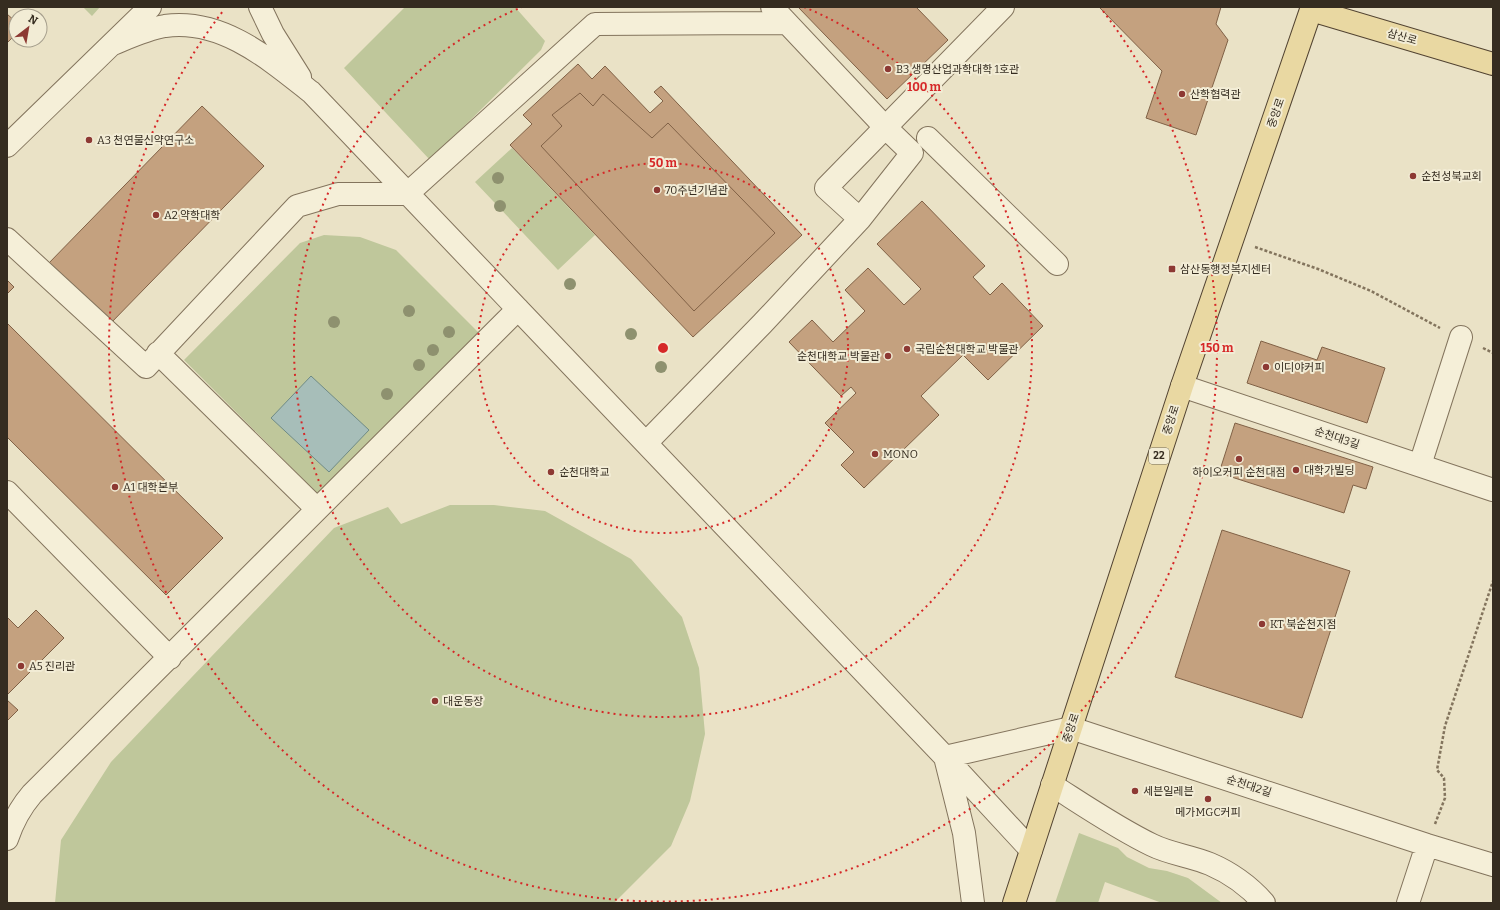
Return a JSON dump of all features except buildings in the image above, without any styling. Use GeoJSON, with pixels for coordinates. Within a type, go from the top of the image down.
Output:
{"type":"FeatureCollection","features":[{"type":"Feature","properties":{"kind":"main road","name":"삼산로"},"geometry":{"type":"LineString","coordinates":[[1312,9],[1493,64]]}},
{"type":"Feature","properties":{"kind":"main road","name":"중앙로"},"geometry":{"type":"LineString","coordinates":[[1014,903],[1182,386],[1312,9]]}},
{"type":"Feature","properties":{"kind":"street"},"geometry":{"type":"LineString","coordinates":[[7,146],[150,7]]}},
{"type":"Feature","properties":{"kind":"street"},"geometry":{"type":"LineString","coordinates":[[260,7],[284,52],[311,92],[945,757],[1030,850]]}},
{"type":"Feature","properties":{"kind":"street"},"geometry":{"type":"LineString","coordinates":[[7,239],[146,366],[297,206],[338,194],[407,194],[595,24],[610,7]]}},
{"type":"Feature","properties":{"kind":"street"},"geometry":{"type":"LineString","coordinates":[[646,443],[762,324],[860,219],[912,153],[885,127],[772,7]]}},
{"type":"Feature","properties":{"kind":"street"},"geometry":{"type":"LineString","coordinates":[[860,219],[826,188],[1003,7]]}},
{"type":"Feature","properties":{"kind":"street"},"geometry":{"type":"LineString","coordinates":[[595,24],[787,23]]}},
{"type":"Feature","properties":{"kind":"street"},"geometry":{"type":"LineString","coordinates":[[113,44],[139,33],[165,26],[189,25],[210,29],[241,42],[260,54],[311,92]]}},
{"type":"Feature","properties":{"kind":"street"},"geometry":{"type":"LineString","coordinates":[[928,138],[1057,264]]}},
{"type":"Feature","properties":{"kind":"street"},"geometry":{"type":"LineString","coordinates":[[7,839],[12,823],[20,808],[32,794],[170,658],[518,309]]}},
{"type":"Feature","properties":{"kind":"street"},"geometry":{"type":"LineString","coordinates":[[1420,465],[1461,338]]}},
{"type":"Feature","properties":{"kind":"street"},"geometry":{"type":"LineString","coordinates":[[158,353],[317,509]]}},
{"type":"Feature","properties":{"kind":"street","name":"순천대3길"},"geometry":{"type":"LineString","coordinates":[[1182,386],[1493,490]]}},
{"type":"Feature","properties":{"kind":"street"},"geometry":{"type":"LineString","coordinates":[[7,492],[170,658]]}},
{"type":"Feature","properties":{"kind":"street"},"geometry":{"type":"LineString","coordinates":[[945,757],[1071,728]]}},
{"type":"Feature","properties":{"kind":"street","name":"순천대2길"},"geometry":{"type":"LineString","coordinates":[[1071,728],[1427,845],[1493,865]]}},
{"type":"Feature","properties":{"kind":"street"},"geometry":{"type":"LineString","coordinates":[[945,757],[964,833],[973,903]]}},
{"type":"Feature","properties":{"kind":"street"},"geometry":{"type":"LineString","coordinates":[[1052,785],[1153,846],[1210,864],[1240,880],[1264,903]]}},
{"type":"Feature","properties":{"kind":"street"},"geometry":{"type":"LineString","coordinates":[[1408,903],[1427,845]]}},
{"type":"Feature","properties":{"kind":"path"},"geometry":{"type":"LineString","coordinates":[[1233,239],[1318,269],[1371,291],[1493,353]]}},
{"type":"Feature","properties":{"kind":"path"},"geometry":{"type":"LineString","coordinates":[[1427,845],[1446,798],[1444,778],[1437,770],[1445,726],[1493,581]]}},
{"type":"Feature","properties":{"kind":"green space"},"geometry":{"type":"Polygon","coordinates":[[[83,7],[100,7],[92,16],[83,7]]]}},
{"type":"Feature","properties":{"kind":"green space"},"geometry":{"type":"Polygon","coordinates":[[[405,7],[515,7],[545,41],[541,50],[430,160],[344,68],[405,7]]]}},
{"type":"Feature","properties":{"kind":"green space"},"geometry":{"type":"Polygon","coordinates":[[[512,148],[595,235],[558,270],[475,182],[512,148]]]}},
{"type":"Feature","properties":{"kind":"green space"},"geometry":{"type":"Polygon","coordinates":[[[324,235],[360,237],[396,250],[479,333],[318,494],[184,360],[300,243],[324,235]]]}},
{"type":"Feature","properties":{"kind":"green space","name":"대운동장"},"geometry":{"type":"Polygon","coordinates":[[[450,505],[494,505],[545,511],[631,559],[682,617],[699,668],[705,734],[690,801],[671,846],[614,903],[55,903],[61,840],[111,762],[334,528],[388,507],[401,524],[450,505]]]}},
{"type":"Feature","properties":{"kind":"green space"},"geometry":{"type":"Polygon","coordinates":[[[1079,833],[1118,848],[1127,857],[1149,868],[1167,871],[1188,878],[1222,903],[1162,903],[1105,882],[1098,903],[1055,903],[1079,833]]]}},
{"type":"Feature","properties":{"kind":"water"},"geometry":{"type":"Polygon","coordinates":[[[311,376],[369,430],[329,472],[271,418],[311,376]]]}},
{"type":"Feature","properties":{"kind":"place","name":"B3 생명산업과학대학 1호관"},"geometry":{"type":"Point","coordinates":[888,69]}},
{"type":"Feature","properties":{"kind":"place","name":"산학협력관"},"geometry":{"type":"Point","coordinates":[1182,94]}},
{"type":"Feature","properties":{"kind":"place","name":"A3 천연물신약연구소"},"geometry":{"type":"Point","coordinates":[89,140]}},
{"type":"Feature","properties":{"kind":"place","name":"순천성북교회"},"geometry":{"type":"Point","coordinates":[1413,176]}},
{"type":"Feature","properties":{"kind":"place","name":"70주년기념관"},"geometry":{"type":"Point","coordinates":[657,190]}},
{"type":"Feature","properties":{"kind":"place","name":"A2 약학대학"},"geometry":{"type":"Point","coordinates":[156,215]}},
{"type":"Feature","properties":{"kind":"place","name":"삼산동행정복지센터"},"geometry":{"type":"Point","coordinates":[1172,269]}},
{"type":"Feature","properties":{"kind":"place","name":"국립순천대학교 박물관"},"geometry":{"type":"Point","coordinates":[907,349]}},
{"type":"Feature","properties":{"kind":"place","name":"순천대학교 박물관"},"geometry":{"type":"Point","coordinates":[888,356]}},
{"type":"Feature","properties":{"kind":"place","name":"이디야커피"},"geometry":{"type":"Point","coordinates":[1266,367]}},
{"type":"Feature","properties":{"kind":"place","name":"MONO"},"geometry":{"type":"Point","coordinates":[875,454]}},
{"type":"Feature","properties":{"kind":"place","name":"하이오커피 순천대점"},"geometry":{"type":"Point","coordinates":[1239,459]}},
{"type":"Feature","properties":{"kind":"place","name":"대학가빌딩"},"geometry":{"type":"Point","coordinates":[1296,470]}},
{"type":"Feature","properties":{"kind":"place","name":"순천대학교"},"geometry":{"type":"Point","coordinates":[551,472]}},
{"type":"Feature","properties":{"kind":"place","name":"A1 대학본부"},"geometry":{"type":"Point","coordinates":[115,487]}},
{"type":"Feature","properties":{"kind":"place","name":"KT 북순천지점"},"geometry":{"type":"Point","coordinates":[1262,624]}},
{"type":"Feature","properties":{"kind":"place","name":"A5 진리관"},"geometry":{"type":"Point","coordinates":[21,666]}},
{"type":"Feature","properties":{"kind":"place","name":"대운동장"},"geometry":{"type":"Point","coordinates":[435,701]}},
{"type":"Feature","properties":{"kind":"place","name":"세븐일레븐"},"geometry":{"type":"Point","coordinates":[1135,791]}},
{"type":"Feature","properties":{"kind":"place","name":"메가MGC커피"},"geometry":{"type":"Point","coordinates":[1208,799]}}]}
